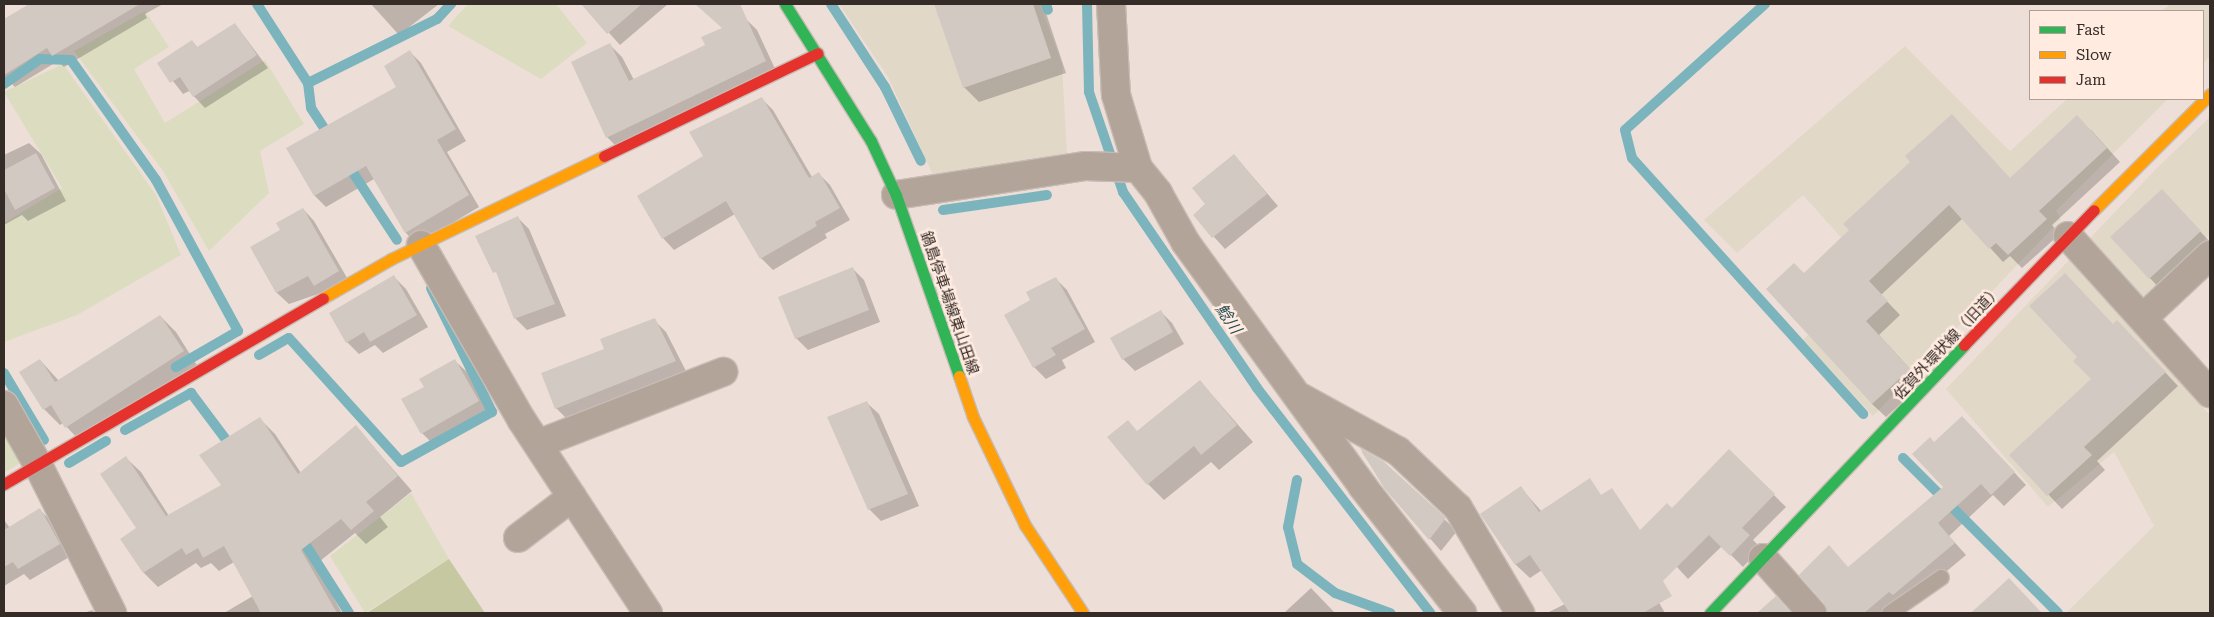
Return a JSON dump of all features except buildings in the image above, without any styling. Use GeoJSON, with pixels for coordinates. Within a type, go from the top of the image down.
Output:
{"type":"FeatureCollection","features":[{"type":"Feature","properties":{"kind":"street","name":"鍋島停車場線東山田線"},"geometry":{"type":"LineString","coordinates":[[785,4],[818,53],[871,141],[896,195],[973,417],[1025,525],[1083,613]]}},
{"type":"Feature","properties":{"kind":"street"},"geometry":{"type":"LineString","coordinates":[[1110,4],[1116,95],[1138,168],[1158,193],[1186,243],[1296,396],[1462,613]]}},
{"type":"Feature","properties":{"kind":"street"},"geometry":{"type":"LineString","coordinates":[[4,484],[37,462],[391,258],[818,53]]}},
{"type":"Feature","properties":{"kind":"street","name":"佐賀外環状線（旧道）"},"geometry":{"type":"LineString","coordinates":[[1710,613],[2068,236],[2210,94]]}},
{"type":"Feature","properties":{"kind":"street"},"geometry":{"type":"LineString","coordinates":[[896,195],[1086,166],[1138,168]]}},
{"type":"Feature","properties":{"kind":"street"},"geometry":{"type":"LineString","coordinates":[[2068,236],[2210,393]]}},
{"type":"Feature","properties":{"kind":"street"},"geometry":{"type":"LineString","coordinates":[[421,245],[538,444],[648,613]]}},
{"type":"Feature","properties":{"kind":"street"},"geometry":{"type":"LineString","coordinates":[[2143,318],[2210,255]]}},
{"type":"Feature","properties":{"kind":"street"},"geometry":{"type":"LineString","coordinates":[[538,444],[723,372]]}},
{"type":"Feature","properties":{"kind":"street"},"geometry":{"type":"LineString","coordinates":[[1296,396],[1337,415],[1398,451],[1458,508],[1520,613]]}},
{"type":"Feature","properties":{"kind":"street"},"geometry":{"type":"LineString","coordinates":[[4,406],[37,462],[112,613]]}},
{"type":"Feature","properties":{"kind":"street"},"geometry":{"type":"LineString","coordinates":[[518,538],[572,497]]}},
{"type":"Feature","properties":{"kind":"street"},"geometry":{"type":"LineString","coordinates":[[1764,558],[1812,613]]}},
{"type":"Feature","properties":{"kind":"lane"},"geometry":{"type":"LineString","coordinates":[[1889,613],[1941,577]]}},
{"type":"Feature","properties":{"kind":"shaded area"},"geometry":{"type":"Polygon","coordinates":[[[839,4],[1040,4],[1062,64],[1067,154],[933,175],[888,77],[839,4]]]}},
{"type":"Feature","properties":{"kind":"shaded area"},"geometry":{"type":"Polygon","coordinates":[[[2170,4],[2210,4],[2210,56],[2204,63],[2204,10],[2163,10],[2170,4]]]}},
{"type":"Feature","properties":{"kind":"shaded area"},"geometry":{"type":"Polygon","coordinates":[[[1905,46],[2010,151],[2066,100],[2167,100],[2056,211],[2061,219],[1873,416],[1803,340],[1871,271],[1803,195],[1737,253],[1704,220],[1905,46]]]}},
{"type":"Feature","properties":{"kind":"shaded area"},"geometry":{"type":"Polygon","coordinates":[[[2210,117],[2210,234],[2121,317],[2210,415],[2210,613],[2066,613],[2154,526],[2114,452],[2048,507],[1946,389],[2156,169],[2210,117]]]}},
{"type":"Feature","properties":{"kind":"green space"},"geometry":{"type":"Polygon","coordinates":[[[468,4],[556,4],[587,43],[541,79],[448,26],[468,4]]]}},
{"type":"Feature","properties":{"kind":"green space"},"geometry":{"type":"Polygon","coordinates":[[[145,11],[169,47],[134,69],[165,123],[265,60],[304,124],[260,151],[269,193],[209,251],[163,171],[74,51],[145,11]]]}},
{"type":"Feature","properties":{"kind":"green space"},"geometry":{"type":"Polygon","coordinates":[[[63,64],[156,195],[181,255],[77,315],[4,342],[4,223],[62,188],[4,92],[63,64]]]}},
{"type":"Feature","properties":{"kind":"green space"},"geometry":{"type":"Polygon","coordinates":[[[4,429],[23,461],[4,473],[4,429]]]}},
{"type":"Feature","properties":{"kind":"green space"},"geometry":{"type":"Polygon","coordinates":[[[411,493],[449,559],[365,613],[330,556],[411,493]]]}},
{"type":"Feature","properties":{"kind":"green space"},"geometry":{"type":"Polygon","coordinates":[[[449,559],[485,613],[367,613],[449,559]]]}},
{"type":"Feature","properties":{"kind":"waterway"},"geometry":{"type":"LineString","coordinates":[[257,4],[308,83],[311,108],[330,137]]}},
{"type":"Feature","properties":{"kind":"waterway"},"geometry":{"type":"LineString","coordinates":[[308,83],[437,19],[451,4]]}},
{"type":"Feature","properties":{"kind":"waterway"},"geometry":{"type":"LineString","coordinates":[[831,4],[885,87],[921,161]]}},
{"type":"Feature","properties":{"kind":"waterway"},"geometry":{"type":"LineString","coordinates":[[1046,4],[1048,10]]}},
{"type":"Feature","properties":{"kind":"waterway","name":"鯰川"},"geometry":{"type":"LineString","coordinates":[[1087,4],[1089,92],[1123,192],[1257,388],[1430,613]]}},
{"type":"Feature","properties":{"kind":"waterway"},"geometry":{"type":"LineString","coordinates":[[1765,4],[1625,130],[1632,158],[1863,414]]}},
{"type":"Feature","properties":{"kind":"waterway"},"geometry":{"type":"LineString","coordinates":[[4,84],[40,59],[71,60],[156,180],[238,331],[176,367]]}},
{"type":"Feature","properties":{"kind":"waterway"},"geometry":{"type":"LineString","coordinates":[[346,162],[397,240]]}},
{"type":"Feature","properties":{"kind":"waterway"},"geometry":{"type":"LineString","coordinates":[[943,210],[1047,195]]}},
{"type":"Feature","properties":{"kind":"waterway"},"geometry":{"type":"LineString","coordinates":[[259,355],[289,338],[401,462],[492,412],[431,288]]}},
{"type":"Feature","properties":{"kind":"waterway"},"geometry":{"type":"LineString","coordinates":[[4,373],[44,440]]}},
{"type":"Feature","properties":{"kind":"waterway"},"geometry":{"type":"LineString","coordinates":[[125,430],[191,393],[233,449]]}},
{"type":"Feature","properties":{"kind":"waterway"},"geometry":{"type":"LineString","coordinates":[[69,463],[106,441]]}},
{"type":"Feature","properties":{"kind":"waterway"},"geometry":{"type":"LineString","coordinates":[[1903,458],[2058,613]]}},
{"type":"Feature","properties":{"kind":"waterway"},"geometry":{"type":"LineString","coordinates":[[1297,480],[1288,527],[1297,564],[1335,593],[1390,613]]}},
{"type":"Feature","properties":{"kind":"waterway"},"geometry":{"type":"LineString","coordinates":[[300,536],[349,613]]}},
{"type":"Feature","properties":{"kind":"traffic: fast"},"geometry":{"type":"LineString","coordinates":[[785,4],[871,141],[896,195],[959,376]]}},
{"type":"Feature","properties":{"kind":"traffic: fast"},"geometry":{"type":"LineString","coordinates":[[1710,613],[1964,345]]}},
{"type":"Feature","properties":{"kind":"traffic: slow"},"geometry":{"type":"LineString","coordinates":[[2094,210],[2210,94]]}},
{"type":"Feature","properties":{"kind":"traffic: slow"},"geometry":{"type":"LineString","coordinates":[[323,298],[391,259],[604,156]]}},
{"type":"Feature","properties":{"kind":"traffic: slow"},"geometry":{"type":"LineString","coordinates":[[959,376],[973,417],[1025,525],[1083,613]]}},
{"type":"Feature","properties":{"kind":"traffic: jam"},"geometry":{"type":"LineString","coordinates":[[604,156],[818,53]]}},
{"type":"Feature","properties":{"kind":"traffic: jam"},"geometry":{"type":"LineString","coordinates":[[1964,345],[2094,210]]}},
{"type":"Feature","properties":{"kind":"traffic: jam"},"geometry":{"type":"LineString","coordinates":[[4,484],[323,298]]}}]}
